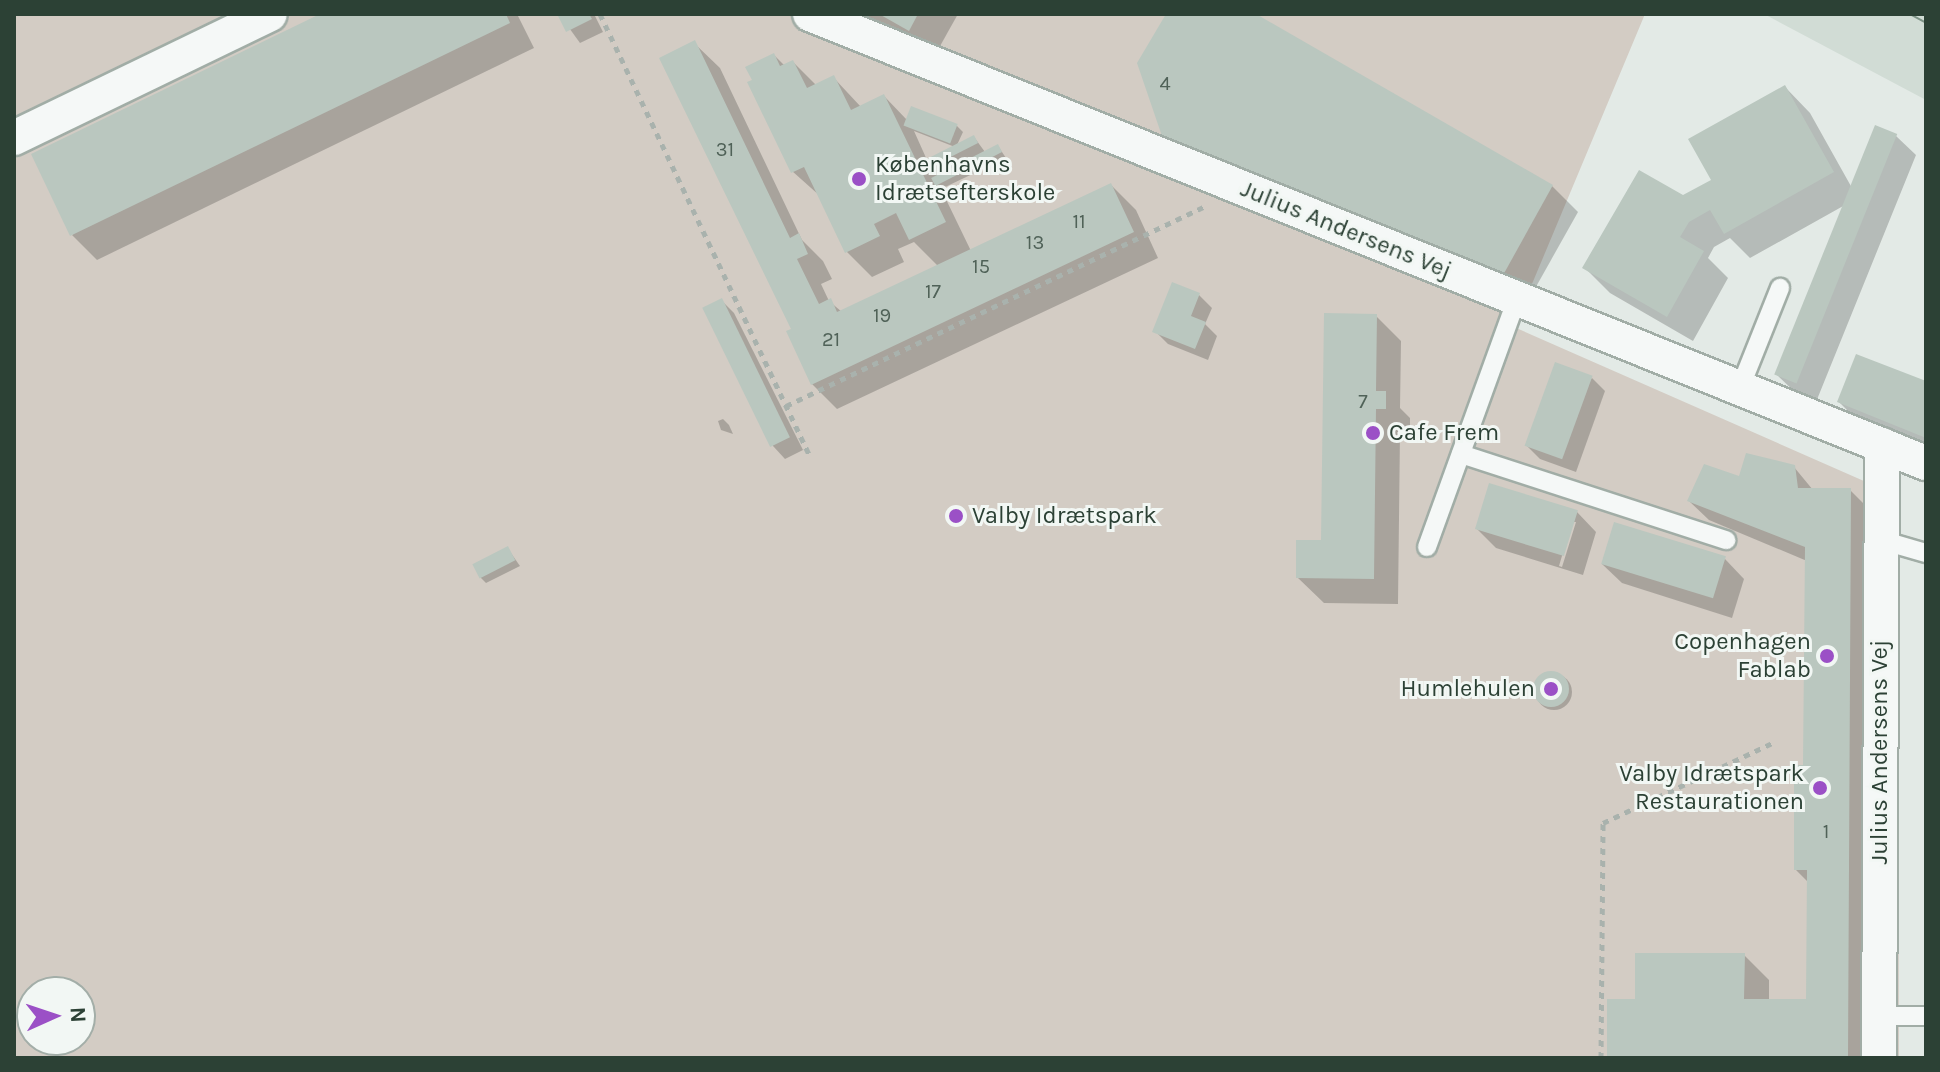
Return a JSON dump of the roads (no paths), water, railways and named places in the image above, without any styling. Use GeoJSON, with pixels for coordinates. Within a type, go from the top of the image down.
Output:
{"type":"FeatureCollection","features":[{"type":"Feature","properties":{"kind":"street"},"geometry":{"type":"LineString","coordinates":[[14,138],[270,14]]}},
{"type":"Feature","properties":{"kind":"street","name":"Julius Andersens Vej"},"geometry":{"type":"LineString","coordinates":[[810,14],[1926,463]]}},
{"type":"Feature","properties":{"kind":"street","name":"Julius Andersens Vej"},"geometry":{"type":"LineString","coordinates":[[1879,1058],[1882,445]]}},
{"type":"Feature","properties":{"kind":"lane"},"geometry":{"type":"LineString","coordinates":[[1740,388],[1780,288]]}},
{"type":"Feature","properties":{"kind":"lane"},"geometry":{"type":"LineString","coordinates":[[1427,547],[1517,298]]}},
{"type":"Feature","properties":{"kind":"lane"},"geometry":{"type":"LineString","coordinates":[[1461,454],[1726,540]]}},
{"type":"Feature","properties":{"kind":"lane"},"geometry":{"type":"LineString","coordinates":[[1881,540],[1926,553]]}},
{"type":"Feature","properties":{"kind":"lane"},"geometry":{"type":"LineString","coordinates":[[1878,1016],[1926,1016]]}},
{"type":"Feature","properties":{"kind":"tram line"},"geometry":{"type":"LineString","coordinates":[[1910,14],[1926,23]]}},
{"type":"Feature","properties":{"kind":"place","name":"Københavns Idrætsefterskole"},"geometry":{"type":"Point","coordinates":[859,179]}},
{"type":"Feature","properties":{"kind":"place","name":"Cafe Frem"},"geometry":{"type":"Point","coordinates":[1373,433]}},
{"type":"Feature","properties":{"kind":"place","name":"Valby Idrætspark"},"geometry":{"type":"Point","coordinates":[956,516]}},
{"type":"Feature","properties":{"kind":"place","name":"Copenhagen Fablab"},"geometry":{"type":"Point","coordinates":[1827,656]}},
{"type":"Feature","properties":{"kind":"place","name":"Humlehulen"},"geometry":{"type":"Point","coordinates":[1551,689]}},
{"type":"Feature","properties":{"kind":"place","name":"Valby Idrætspark Restaurationen"},"geometry":{"type":"Point","coordinates":[1820,788]}}]}
